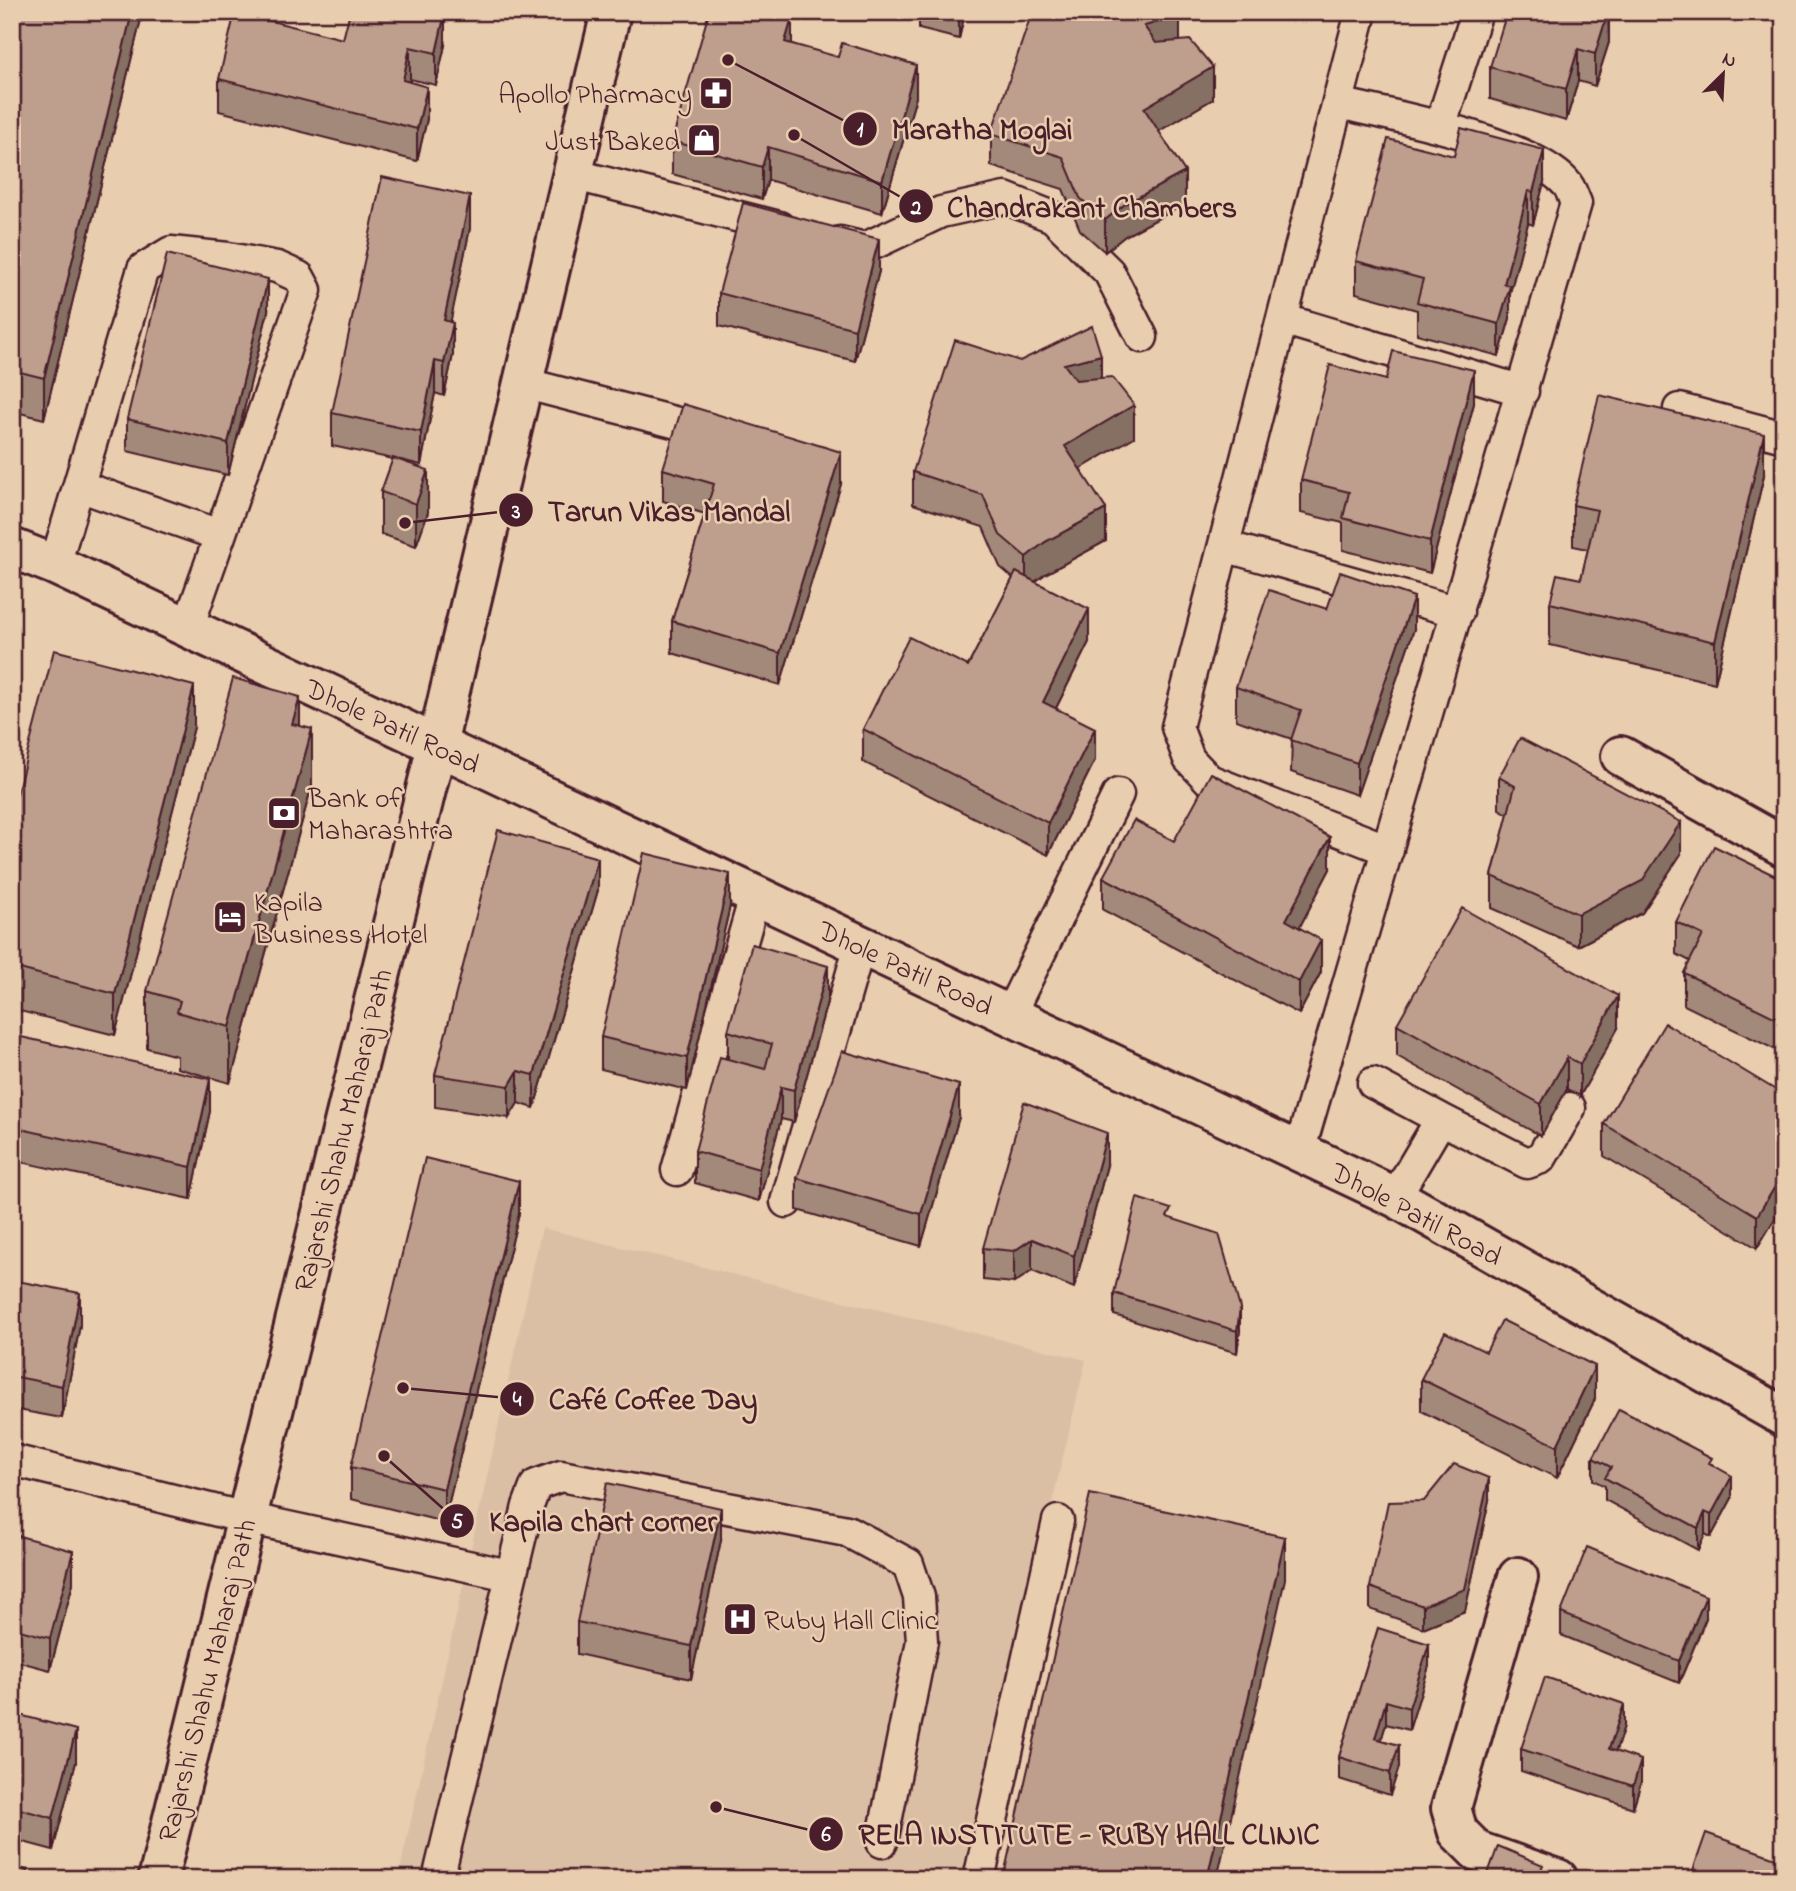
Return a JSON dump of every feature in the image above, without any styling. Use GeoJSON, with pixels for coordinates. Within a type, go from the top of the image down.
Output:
{"type":"FeatureCollection","features":[{"type":"Feature","properties":{"kind":"street","name":"Rajarshi Shahu Maharaj Path"},"geometry":{"type":"LineString","coordinates":[[158,1879],[437,745],[611,12]]}},
{"type":"Feature","properties":{"kind":"street","name":"Dhole Patil Road"},"geometry":{"type":"LineString","coordinates":[[12,548],[188,627],[1395,1197],[1784,1417]]}},
{"type":"Feature","properties":{"kind":"street"},"geometry":{"type":"LineString","coordinates":[[1621,756],[1784,847]]}},
{"type":"Feature","properties":{"kind":"street"},"geometry":{"type":"LineString","coordinates":[[1518,1577],[1451,1808],[1458,1832],[1477,1851],[1558,1879]]}},
{"type":"Feature","properties":{"kind":"lane"},"geometry":{"type":"LineString","coordinates":[[1361,12],[1177,727],[1189,760],[1209,780],[1388,850]]}},
{"type":"Feature","properties":{"kind":"lane"},"geometry":{"type":"LineString","coordinates":[[1440,127],[1477,12]]}},
{"type":"Feature","properties":{"kind":"lane"},"geometry":{"type":"LineString","coordinates":[[1299,1152],[1576,203],[1567,184],[1536,161],[1440,127],[1338,103]]}},
{"type":"Feature","properties":{"kind":"lane"},"geometry":{"type":"LineString","coordinates":[[572,174],[864,248],[941,212],[1004,198],[1053,217],[1109,272],[1142,337]]}},
{"type":"Feature","properties":{"kind":"lane"},"geometry":{"type":"LineString","coordinates":[[55,565],[143,269],[171,252],[277,267],[299,277],[306,290],[188,627]]}},
{"type":"Feature","properties":{"kind":"lane"},"geometry":{"type":"LineString","coordinates":[[1282,319],[1523,391]]}},
{"type":"Feature","properties":{"kind":"lane"},"geometry":{"type":"LineString","coordinates":[[523,383],[738,439]]}},
{"type":"Feature","properties":{"kind":"lane"},"geometry":{"type":"LineString","coordinates":[[1679,409],[1784,437]]}},
{"type":"Feature","properties":{"kind":"lane"},"geometry":{"type":"LineString","coordinates":[[79,486],[219,536]]}},
{"type":"Feature","properties":{"kind":"lane"},"geometry":{"type":"LineString","coordinates":[[1224,546],[1458,612]]}},
{"type":"Feature","properties":{"kind":"lane"},"geometry":{"type":"LineString","coordinates":[[1009,1016],[1118,794]]}},
{"type":"Feature","properties":{"kind":"lane"},"geometry":{"type":"LineString","coordinates":[[677,1170],[755,896]]}},
{"type":"Feature","properties":{"kind":"lane"},"geometry":{"type":"LineString","coordinates":[[786,1202],[860,945]]}},
{"type":"Feature","properties":{"kind":"lane"},"geometry":{"type":"LineString","coordinates":[[1373,1083],[1527,1163],[1541,1157],[1570,1108]]}},
{"type":"Feature","properties":{"kind":"lane"},"geometry":{"type":"LineString","coordinates":[[1395,1197],[1441,1119]]}},
{"type":"Feature","properties":{"kind":"lane"},"geometry":{"type":"LineString","coordinates":[[12,1460],[246,1518],[509,1575]]}},
{"type":"Feature","properties":{"kind":"lane"},"geometry":{"type":"LineString","coordinates":[[438,1879],[509,1575],[536,1485],[561,1476],[848,1531],[908,1564],[919,1597],[922,1640],[882,1842]]}},
{"type":"Feature","properties":{"kind":"lane"},"geometry":{"type":"LineString","coordinates":[[979,1879],[1058,1521]]}},
{"type":"Feature","properties":{"kind":"shaded area","name":"Ruby Hall Clinic"},"geometry":{"type":"Polygon","coordinates":[[[542,1228],[1086,1360],[963,1879],[398,1879],[542,1228]]]}},
{"type":"Feature","properties":{"kind":"building"},"geometry":{"type":"Polygon","coordinates":[[[12,12],[132,12],[44,378],[12,370],[12,12]]]}},
{"type":"Feature","properties":{"kind":"building"},"geometry":{"type":"Polygon","coordinates":[[[235,12],[343,39],[350,12],[445,13],[436,53],[410,47],[403,80],[427,87],[417,129],[219,79],[235,12]]]}},
{"type":"Feature","properties":{"kind":"building"},"geometry":{"type":"Polygon","coordinates":[[[709,12],[773,12],[792,18],[785,42],[838,57],[842,43],[916,65],[882,181],[768,147],[762,167],[672,141],[709,12]]]}},
{"type":"Feature","properties":{"kind":"building"},"geometry":{"type":"Polygon","coordinates":[[[1032,12],[1065,12],[1099,23],[1121,12],[1179,12],[1180,16],[1144,26],[1156,43],[1190,40],[1213,67],[1144,108],[1185,172],[1125,204],[1105,220],[1080,198],[1063,157],[991,134],[1032,12]]]}},
{"type":"Feature","properties":{"kind":"building"},"geometry":{"type":"Polygon","coordinates":[[[1507,12],[1608,12],[1595,54],[1578,49],[1566,89],[1490,67],[1507,12]]]}},
{"type":"Feature","properties":{"kind":"building"},"geometry":{"type":"Polygon","coordinates":[[[1461,128],[1544,150],[1533,192],[1528,191],[1504,284],[1510,286],[1499,324],[1417,302],[1423,279],[1356,261],[1388,139],[1454,156],[1461,128]]]}},
{"type":"Feature","properties":{"kind":"building"},"geometry":{"type":"Polygon","coordinates":[[[382,177],[470,196],[444,320],[453,323],[444,363],[435,361],[421,432],[332,413],[382,177]]]}},
{"type":"Feature","properties":{"kind":"building"},"geometry":{"type":"Polygon","coordinates":[[[743,203],[879,239],[855,329],[719,293],[743,203]]]}},
{"type":"Feature","properties":{"kind":"building"},"geometry":{"type":"Polygon","coordinates":[[[167,254],[268,279],[228,443],[127,419],[167,254]]]}},
{"type":"Feature","properties":{"kind":"building"},"geometry":{"type":"Polygon","coordinates":[[[1092,326],[1101,355],[1064,364],[1076,380],[1112,377],[1134,405],[1065,446],[1106,509],[1045,542],[1026,557],[1000,535],[983,495],[913,472],[955,340],[1020,361],[1092,326]]]}},
{"type":"Feature","properties":{"kind":"building"},"geometry":{"type":"Polygon","coordinates":[[[1393,351],[1474,370],[1430,541],[1343,518],[1349,492],[1301,480],[1330,365],[1386,380],[1393,351]]]}},
{"type":"Feature","properties":{"kind":"building"},"geometry":{"type":"Polygon","coordinates":[[[1599,395],[1764,434],[1715,642],[1550,603],[1557,574],[1581,579],[1597,510],[1573,505],[1599,395]]]}},
{"type":"Feature","properties":{"kind":"building"},"geometry":{"type":"Polygon","coordinates":[[[683,404],[841,452],[780,653],[672,621],[714,484],[663,469],[683,404]]]}},
{"type":"Feature","properties":{"kind":"building"},"geometry":{"type":"Polygon","coordinates":[[[393,458],[428,470],[416,504],[381,492],[393,458]]]}},
{"type":"Feature","properties":{"kind":"building"},"geometry":{"type":"Polygon","coordinates":[[[1016,572],[1089,609],[1043,702],[1095,728],[1048,823],[863,729],[909,637],[968,666],[1016,572]]]}},
{"type":"Feature","properties":{"kind":"building"},"geometry":{"type":"Polygon","coordinates":[[[1340,572],[1414,597],[1357,763],[1291,740],[1301,710],[1236,687],[1269,590],[1327,609],[1340,572]]]}},
{"type":"Feature","properties":{"kind":"building"},"geometry":{"type":"Polygon","coordinates":[[[54,650],[194,686],[115,994],[12,967],[12,813],[54,650]]]}},
{"type":"Feature","properties":{"kind":"building","name":"Kapila Business Hotel"},"geometry":{"type":"Polygon","coordinates":[[[233,678],[300,697],[292,724],[312,729],[230,1027],[177,1012],[180,1001],[147,991],[233,678]]]}},
{"type":"Feature","properties":{"kind":"building"},"geometry":{"type":"Polygon","coordinates":[[[1520,738],[1681,822],[1642,881],[1578,914],[1492,876],[1515,786],[1499,777],[1520,738]]]}},
{"type":"Feature","properties":{"kind":"building"},"geometry":{"type":"Polygon","coordinates":[[[1211,773],[1330,837],[1286,920],[1321,940],[1299,982],[1103,877],[1134,820],[1174,841],[1211,773]]]}},
{"type":"Feature","properties":{"kind":"building"},"geometry":{"type":"Polygon","coordinates":[[[498,830],[598,858],[534,1075],[518,1071],[509,1086],[435,1075],[498,830]]]}},
{"type":"Feature","properties":{"kind":"building"},"geometry":{"type":"Polygon","coordinates":[[[1714,846],[1784,880],[1784,1022],[1684,973],[1703,935],[1676,922],[1714,846]]]}},
{"type":"Feature","properties":{"kind":"building"},"geometry":{"type":"Polygon","coordinates":[[[644,853],[730,874],[687,1058],[601,1037],[644,853]]]}},
{"type":"Feature","properties":{"kind":"building"},"geometry":{"type":"Polygon","coordinates":[[[1462,908],[1618,996],[1580,1064],[1567,1057],[1541,1104],[1397,1024],[1462,908]]]}},
{"type":"Feature","properties":{"kind":"building"},"geometry":{"type":"Polygon","coordinates":[[[752,944],[828,966],[794,1090],[781,1087],[759,1169],[695,1151],[720,1057],[765,1069],[772,1044],[728,1031],[752,944]]]}},
{"type":"Feature","properties":{"kind":"building"},"geometry":{"type":"Polygon","coordinates":[[[1665,1023],[1784,1095],[1784,1172],[1757,1216],[1604,1124],[1665,1023]]]}},
{"type":"Feature","properties":{"kind":"building"},"geometry":{"type":"Polygon","coordinates":[[[12,1035],[210,1079],[191,1167],[12,1127],[12,1035]]]}},
{"type":"Feature","properties":{"kind":"building"},"geometry":{"type":"Polygon","coordinates":[[[842,1051],[959,1085],[921,1214],[797,1178],[842,1051]]]}},
{"type":"Feature","properties":{"kind":"building"},"geometry":{"type":"Polygon","coordinates":[[[1024,1102],[1107,1133],[1074,1256],[1032,1239],[1014,1251],[983,1248],[1024,1102]]]}},
{"type":"Feature","properties":{"kind":"building"},"geometry":{"type":"Polygon","coordinates":[[[425,1158],[519,1181],[444,1489],[351,1467],[425,1158]]]}},
{"type":"Feature","properties":{"kind":"building"},"geometry":{"type":"Polygon","coordinates":[[[1137,1198],[1171,1209],[1167,1217],[1219,1234],[1240,1308],[1237,1331],[1114,1293],[1137,1198]]]}},
{"type":"Feature","properties":{"kind":"building"},"geometry":{"type":"Polygon","coordinates":[[[12,1280],[80,1293],[62,1386],[12,1376],[12,1280]]]}},
{"type":"Feature","properties":{"kind":"building"},"geometry":{"type":"Polygon","coordinates":[[[1502,1320],[1595,1366],[1557,1446],[1421,1379],[1445,1332],[1486,1352],[1502,1320]]]}},
{"type":"Feature","properties":{"kind":"building"},"geometry":{"type":"Polygon","coordinates":[[[1619,1409],[1712,1458],[1709,1463],[1732,1476],[1711,1515],[1705,1512],[1698,1528],[1605,1478],[1611,1467],[1593,1458],[1619,1409]]]}},
{"type":"Feature","properties":{"kind":"building"},"geometry":{"type":"Polygon","coordinates":[[[1454,1464],[1489,1478],[1465,1589],[1423,1606],[1370,1587],[1388,1502],[1424,1501],[1454,1464]]]}},
{"type":"Feature","properties":{"kind":"building"},"geometry":{"type":"Polygon","coordinates":[[[607,1483],[721,1508],[691,1646],[577,1622],[607,1483]]]}},
{"type":"Feature","properties":{"kind":"building"},"geometry":{"type":"Polygon","coordinates":[[[1090,1494],[1285,1537],[1207,1879],[1003,1879],[1090,1494]]]}},
{"type":"Feature","properties":{"kind":"building"},"geometry":{"type":"Polygon","coordinates":[[[12,1534],[73,1551],[50,1638],[12,1628],[12,1534]]]}},
{"type":"Feature","properties":{"kind":"building"},"geometry":{"type":"Polygon","coordinates":[[[1587,1547],[1706,1596],[1679,1661],[1561,1613],[1587,1547]]]}},
{"type":"Feature","properties":{"kind":"building"},"geometry":{"type":"Polygon","coordinates":[[[1378,1628],[1429,1644],[1409,1708],[1386,1701],[1375,1738],[1399,1745],[1390,1773],[1339,1757],[1378,1628]]]}},
{"type":"Feature","properties":{"kind":"building"},"geometry":{"type":"Polygon","coordinates":[[[1545,1677],[1624,1704],[1609,1749],[1641,1760],[1633,1786],[1521,1749],[1545,1677]]]}},
{"type":"Feature","properties":{"kind":"building"},"geometry":{"type":"Polygon","coordinates":[[[12,1713],[76,1730],[53,1818],[12,1807],[12,1713]]]}},
{"type":"Feature","properties":{"kind":"building"},"geometry":{"type":"Polygon","coordinates":[[[1706,1833],[1784,1861],[1784,1879],[1690,1879],[1706,1833]]]}},
{"type":"Feature","properties":{"kind":"building"},"geometry":{"type":"Polygon","coordinates":[[[1498,1846],[1543,1865],[1539,1874],[1551,1879],[1486,1879],[1498,1846]]]}},
{"type":"Feature","properties":{"kind":"building"},"geometry":{"type":"Polygon","coordinates":[[[12,1866],[27,1870],[25,1879],[12,1879],[12,1866]]]}},
{"type":"Feature","properties":{"kind":"place","name":"Maratha Moglai"},"geometry":{"type":"Point","coordinates":[728,60]}},
{"type":"Feature","properties":{"kind":"place","name":"Apollo Pharmacy"},"geometry":{"type":"Point","coordinates":[716,93]}},
{"type":"Feature","properties":{"kind":"place","name":"Chandrakant Chambers"},"geometry":{"type":"Point","coordinates":[794,135]}},
{"type":"Feature","properties":{"kind":"place","name":"Just Baked"},"geometry":{"type":"Point","coordinates":[704,140]}},
{"type":"Feature","properties":{"kind":"place","name":"Tarun Vikas Mandal"},"geometry":{"type":"Point","coordinates":[405,523]}},
{"type":"Feature","properties":{"kind":"place","name":"Bank of Maharashtra"},"geometry":{"type":"Point","coordinates":[284,813]}},
{"type":"Feature","properties":{"kind":"place","name":"Kapila Business Hotel"},"geometry":{"type":"Point","coordinates":[230,917]}},
{"type":"Feature","properties":{"kind":"place","name":"Café Coffee Day"},"geometry":{"type":"Point","coordinates":[403,1388]}},
{"type":"Feature","properties":{"kind":"place","name":"Kapila chart corner"},"geometry":{"type":"Point","coordinates":[384,1456]}},
{"type":"Feature","properties":{"kind":"place","name":"Ruby Hall Clinic"},"geometry":{"type":"Point","coordinates":[740,1619]}},
{"type":"Feature","properties":{"kind":"place","name":"RELA INSTITUTE - RUBY HALL CLINIC"},"geometry":{"type":"Point","coordinates":[716,1807]}}]}
